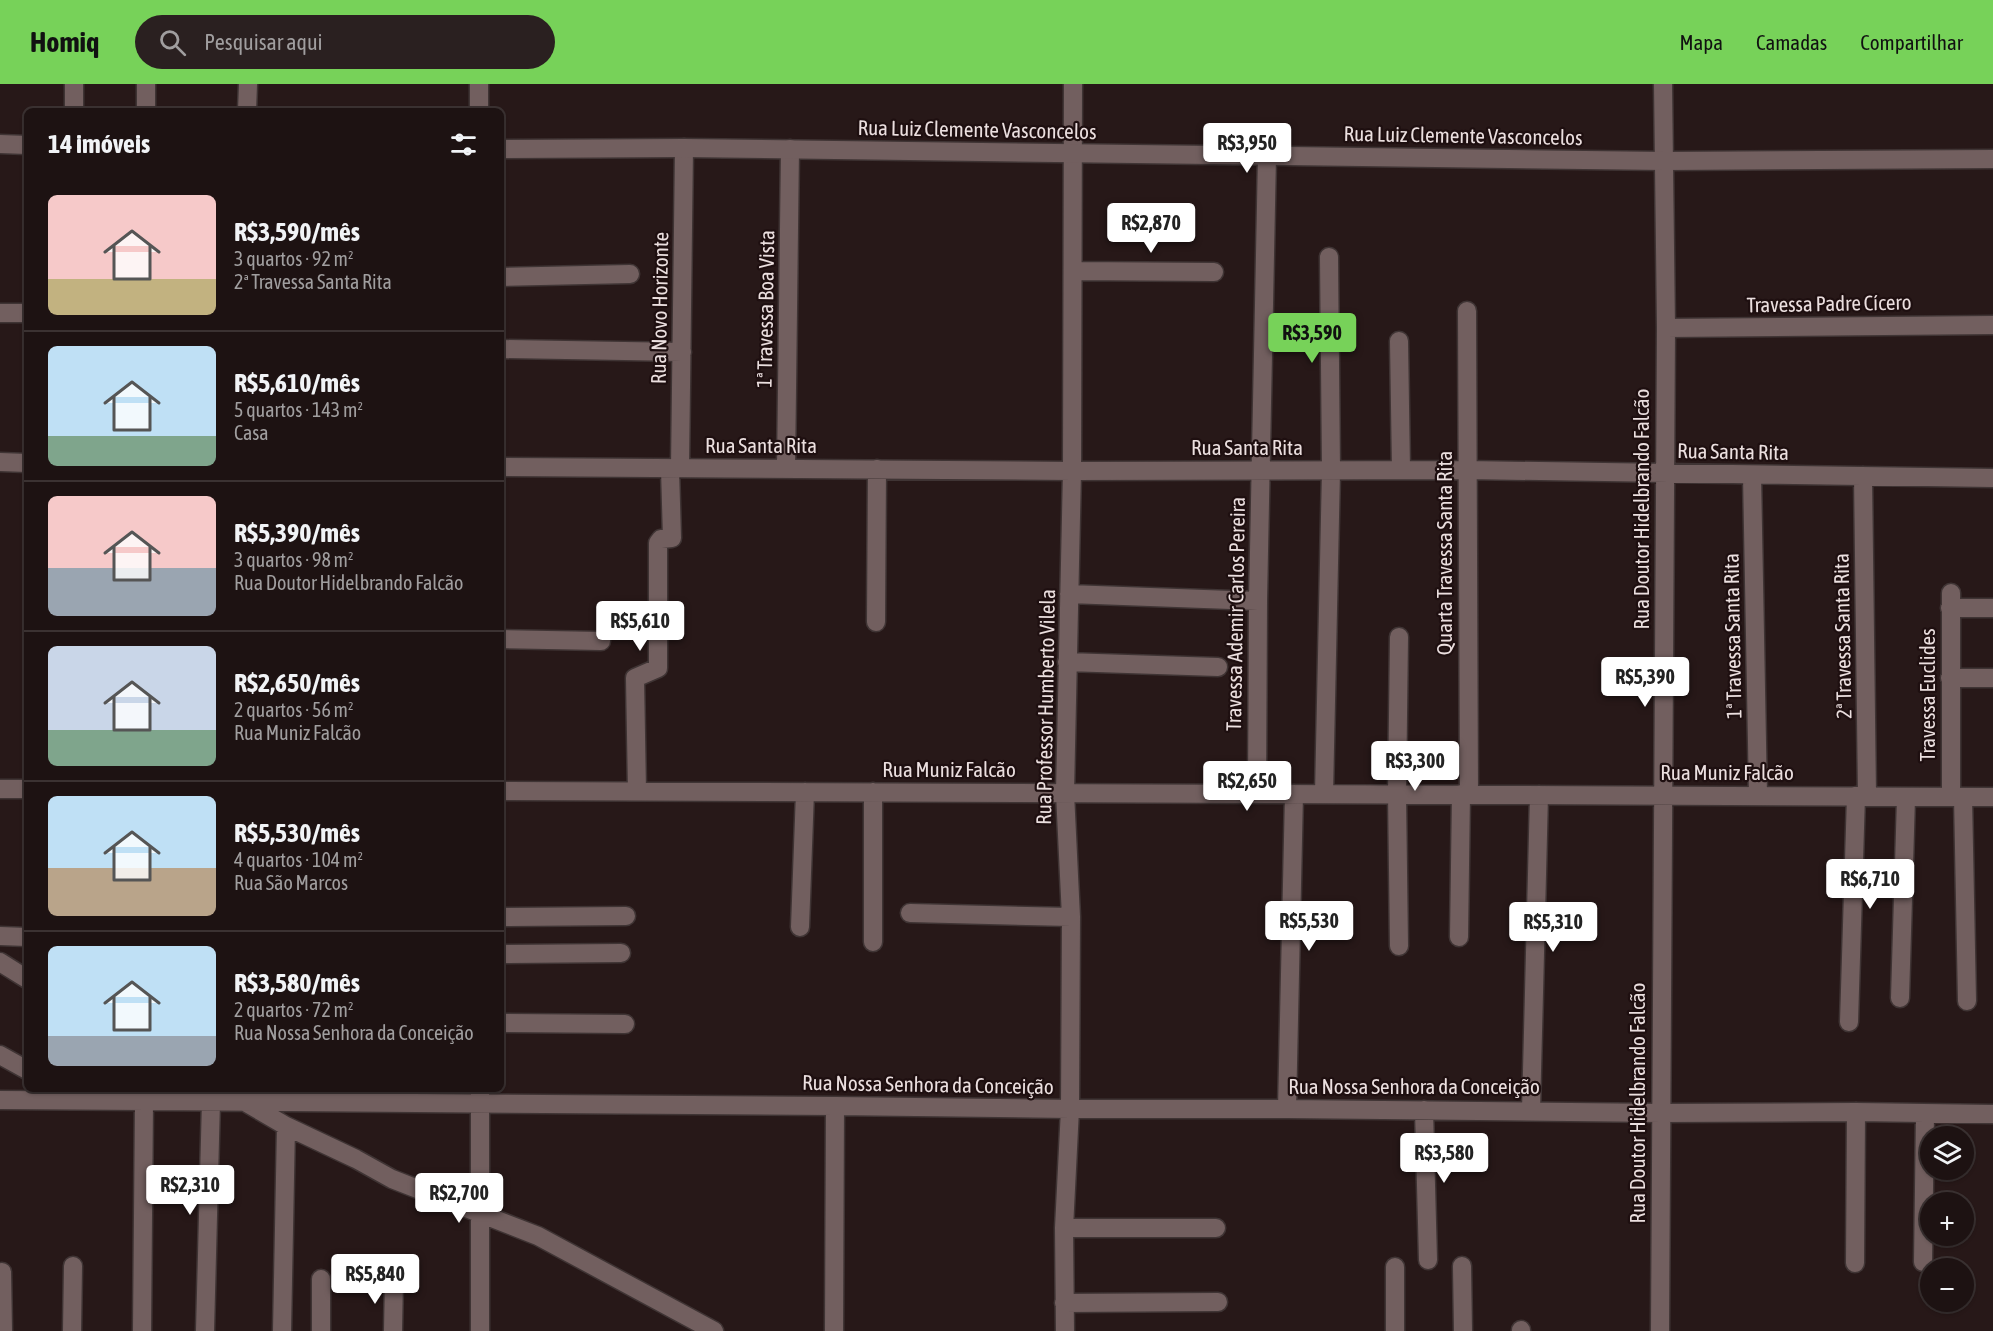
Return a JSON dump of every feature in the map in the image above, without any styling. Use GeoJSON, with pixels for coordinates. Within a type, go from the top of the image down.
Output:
{"type":"FeatureCollection","features":[{"type":"Feature","properties":{"kind":"street"},"geometry":{"type":"LineString","coordinates":[[74,84],[74,108]]}},
{"type":"Feature","properties":{"kind":"street"},"geometry":{"type":"LineString","coordinates":[[146,84],[146,108]]}},
{"type":"Feature","properties":{"kind":"street"},"geometry":{"type":"LineString","coordinates":[[247,108],[248,84]]}},
{"type":"Feature","properties":{"kind":"street"},"geometry":{"type":"LineString","coordinates":[[479,84],[479,108]]}},
{"type":"Feature","properties":{"kind":"street","name":"Rua Professor Humberto Vilela"},"geometry":{"type":"LineString","coordinates":[[1065,1331],[1064,1228],[1070,1109],[1063,1001],[1071,917],[1065,793],[1072,471],[1073,84]]}},
{"type":"Feature","properties":{"kind":"street","name":"Rua Doutor Hidelbrando Falcão"},"geometry":{"type":"LineString","coordinates":[[1660,1331],[1666,328],[1664,84]]}},
{"type":"Feature","properties":{"kind":"street"},"geometry":{"type":"LineString","coordinates":[[0,144],[24,145]]}},
{"type":"Feature","properties":{"kind":"street","name":"Rua Novo Horizonte"},"geometry":{"type":"LineString","coordinates":[[637,791],[635,678],[658,668],[658,543],[661,539],[672,538],[682,352],[684,148]]}},
{"type":"Feature","properties":{"kind":"street","name":"Rua Luiz Clemente Vasconcelos"},"geometry":{"type":"LineString","coordinates":[[504,149],[790,149],[1665,162],[1993,159]]}},
{"type":"Feature","properties":{"kind":"street","name":"1ª Travessa Boa Vista"},"geometry":{"type":"LineString","coordinates":[[786,469],[790,149]]}},
{"type":"Feature","properties":{"kind":"street"},"geometry":{"type":"LineString","coordinates":[[1261,470],[1267,156]]}},
{"type":"Feature","properties":{"kind":"street"},"geometry":{"type":"LineString","coordinates":[[1324,794],[1331,471],[1329,257]]}},
{"type":"Feature","properties":{"kind":"street"},"geometry":{"type":"LineString","coordinates":[[1072,271],[1214,272]]}},
{"type":"Feature","properties":{"kind":"street"},"geometry":{"type":"LineString","coordinates":[[504,277],[630,274]]}},
{"type":"Feature","properties":{"kind":"street","name":"Quarta Travessa Santa Rita"},"geometry":{"type":"LineString","coordinates":[[1465,795],[1467,311]]}},
{"type":"Feature","properties":{"kind":"street"},"geometry":{"type":"LineString","coordinates":[[0,313],[24,313]]}},
{"type":"Feature","properties":{"kind":"street","name":"Travessa Padre Cícero"},"geometry":{"type":"LineString","coordinates":[[1666,328],[1993,325]]}},
{"type":"Feature","properties":{"kind":"street"},"geometry":{"type":"LineString","coordinates":[[1399,341],[1401,470]]}},
{"type":"Feature","properties":{"kind":"street"},"geometry":{"type":"LineString","coordinates":[[504,349],[682,352]]}},
{"type":"Feature","properties":{"kind":"street"},"geometry":{"type":"LineString","coordinates":[[0,462],[24,463]]}},
{"type":"Feature","properties":{"kind":"street","name":"Rua Santa Rita"},"geometry":{"type":"LineString","coordinates":[[504,467],[1072,471],[1467,470],[1993,478]]}},
{"type":"Feature","properties":{"kind":"street"},"geometry":{"type":"LineString","coordinates":[[876,622],[877,470]]}},
{"type":"Feature","properties":{"kind":"street","name":"Travessa Ademir Carlos Pereira"},"geometry":{"type":"LineString","coordinates":[[1257,794],[1261,470]]}},
{"type":"Feature","properties":{"kind":"street","name":"1ª Travessa Santa Rita"},"geometry":{"type":"LineString","coordinates":[[1752,475],[1758,796]]}},
{"type":"Feature","properties":{"kind":"street","name":"2ª Travessa Santa Rita"},"geometry":{"type":"LineString","coordinates":[[1849,1022],[1861,796],[1863,476]]}},
{"type":"Feature","properties":{"kind":"street"},"geometry":{"type":"LineString","coordinates":[[1069,594],[1258,601]]}},
{"type":"Feature","properties":{"kind":"street","name":"Travessa Euclides"},"geometry":{"type":"LineString","coordinates":[[1967,1001],[1950,678],[1950,600],[1993,608]]}},
{"type":"Feature","properties":{"kind":"street"},"geometry":{"type":"LineString","coordinates":[[1399,637],[1397,794],[1399,946]]}},
{"type":"Feature","properties":{"kind":"street"},"geometry":{"type":"LineString","coordinates":[[504,639],[601,640]]}},
{"type":"Feature","properties":{"kind":"street"},"geometry":{"type":"LineString","coordinates":[[1067,662],[1218,667]]}},
{"type":"Feature","properties":{"kind":"street"},"geometry":{"type":"LineString","coordinates":[[1950,678],[1993,678]]}},
{"type":"Feature","properties":{"kind":"street"},"geometry":{"type":"LineString","coordinates":[[0,789],[24,789]]}},
{"type":"Feature","properties":{"kind":"street","name":"Rua Muniz Falcão"},"geometry":{"type":"LineString","coordinates":[[504,791],[1993,797]]}},
{"type":"Feature","properties":{"kind":"street"},"geometry":{"type":"LineString","coordinates":[[800,927],[805,792]]}},
{"type":"Feature","properties":{"kind":"street"},"geometry":{"type":"LineString","coordinates":[[873,792],[873,942]]}},
{"type":"Feature","properties":{"kind":"street"},"geometry":{"type":"LineString","coordinates":[[1287,1109],[1294,794]]}},
{"type":"Feature","properties":{"kind":"street"},"geometry":{"type":"LineString","coordinates":[[1459,937],[1465,795]]}},
{"type":"Feature","properties":{"kind":"street"},"geometry":{"type":"LineString","coordinates":[[1531,1111],[1539,795]]}},
{"type":"Feature","properties":{"kind":"street"},"geometry":{"type":"LineString","coordinates":[[1900,998],[1906,798]]}},
{"type":"Feature","properties":{"kind":"street"},"geometry":{"type":"LineString","coordinates":[[910,913],[1071,917]]}},
{"type":"Feature","properties":{"kind":"street"},"geometry":{"type":"LineString","coordinates":[[504,917],[626,916]]}},
{"type":"Feature","properties":{"kind":"street"},"geometry":{"type":"LineString","coordinates":[[0,936],[24,936]]}},
{"type":"Feature","properties":{"kind":"street"},"geometry":{"type":"LineString","coordinates":[[504,954],[621,953]]}},
{"type":"Feature","properties":{"kind":"street"},"geometry":{"type":"LineString","coordinates":[[0,962],[24,977]]}},
{"type":"Feature","properties":{"kind":"street"},"geometry":{"type":"LineString","coordinates":[[504,1023],[626,1024]]}},
{"type":"Feature","properties":{"kind":"street"},"geometry":{"type":"LineString","coordinates":[[0,1055],[24,1068]]}},
{"type":"Feature","properties":{"kind":"street"},"geometry":{"type":"LineString","coordinates":[[67,1092],[82,1100]]}},
{"type":"Feature","properties":{"kind":"street"},"geometry":{"type":"LineString","coordinates":[[205,1331],[215,1095]]}},
{"type":"Feature","properties":{"kind":"street","name":"Rua Nossa Senhora da Conceição"},"geometry":{"type":"LineString","coordinates":[[0,1100],[144,1101],[215,1095],[243,1101],[480,1096],[835,1106],[1070,1109],[1993,1114]]}},
{"type":"Feature","properties":{"kind":"street"},"geometry":{"type":"LineString","coordinates":[[480,1096],[480,1331]]}},
{"type":"Feature","properties":{"kind":"street"},"geometry":{"type":"LineString","coordinates":[[142,1331],[144,1101]]}},
{"type":"Feature","properties":{"kind":"street"},"geometry":{"type":"LineString","coordinates":[[243,1101],[356,1166],[538,1236],[714,1331]]}},
{"type":"Feature","properties":{"kind":"street"},"geometry":{"type":"LineString","coordinates":[[834,1331],[835,1106]]}},
{"type":"Feature","properties":{"kind":"street"},"geometry":{"type":"LineString","coordinates":[[1424,1110],[1428,1260]]}},
{"type":"Feature","properties":{"kind":"street"},"geometry":{"type":"LineString","coordinates":[[1855,1263],[1856,1112]]}},
{"type":"Feature","properties":{"kind":"street"},"geometry":{"type":"LineString","coordinates":[[1923,1258],[1925,1114]]}},
{"type":"Feature","properties":{"kind":"street"},"geometry":{"type":"LineString","coordinates":[[282,1331],[286,1126]]}},
{"type":"Feature","properties":{"kind":"street"},"geometry":{"type":"LineString","coordinates":[[1064,1228],[1216,1228]]}},
{"type":"Feature","properties":{"kind":"street"},"geometry":{"type":"LineString","coordinates":[[72,1331],[73,1266]]}},
{"type":"Feature","properties":{"kind":"street"},"geometry":{"type":"LineString","coordinates":[[1462,1266],[1463,1331]]}},
{"type":"Feature","properties":{"kind":"street"},"geometry":{"type":"LineString","coordinates":[[1395,1267],[1395,1331]]}},
{"type":"Feature","properties":{"kind":"street"},"geometry":{"type":"LineString","coordinates":[[2,1272],[3,1331]]}},
{"type":"Feature","properties":{"kind":"street"},"geometry":{"type":"LineString","coordinates":[[393,1331],[394,1278]]}},
{"type":"Feature","properties":{"kind":"street"},"geometry":{"type":"LineString","coordinates":[[321,1279],[321,1331]]}},
{"type":"Feature","properties":{"kind":"street"},"geometry":{"type":"LineString","coordinates":[[1064,1303],[1218,1302]]}}]}
